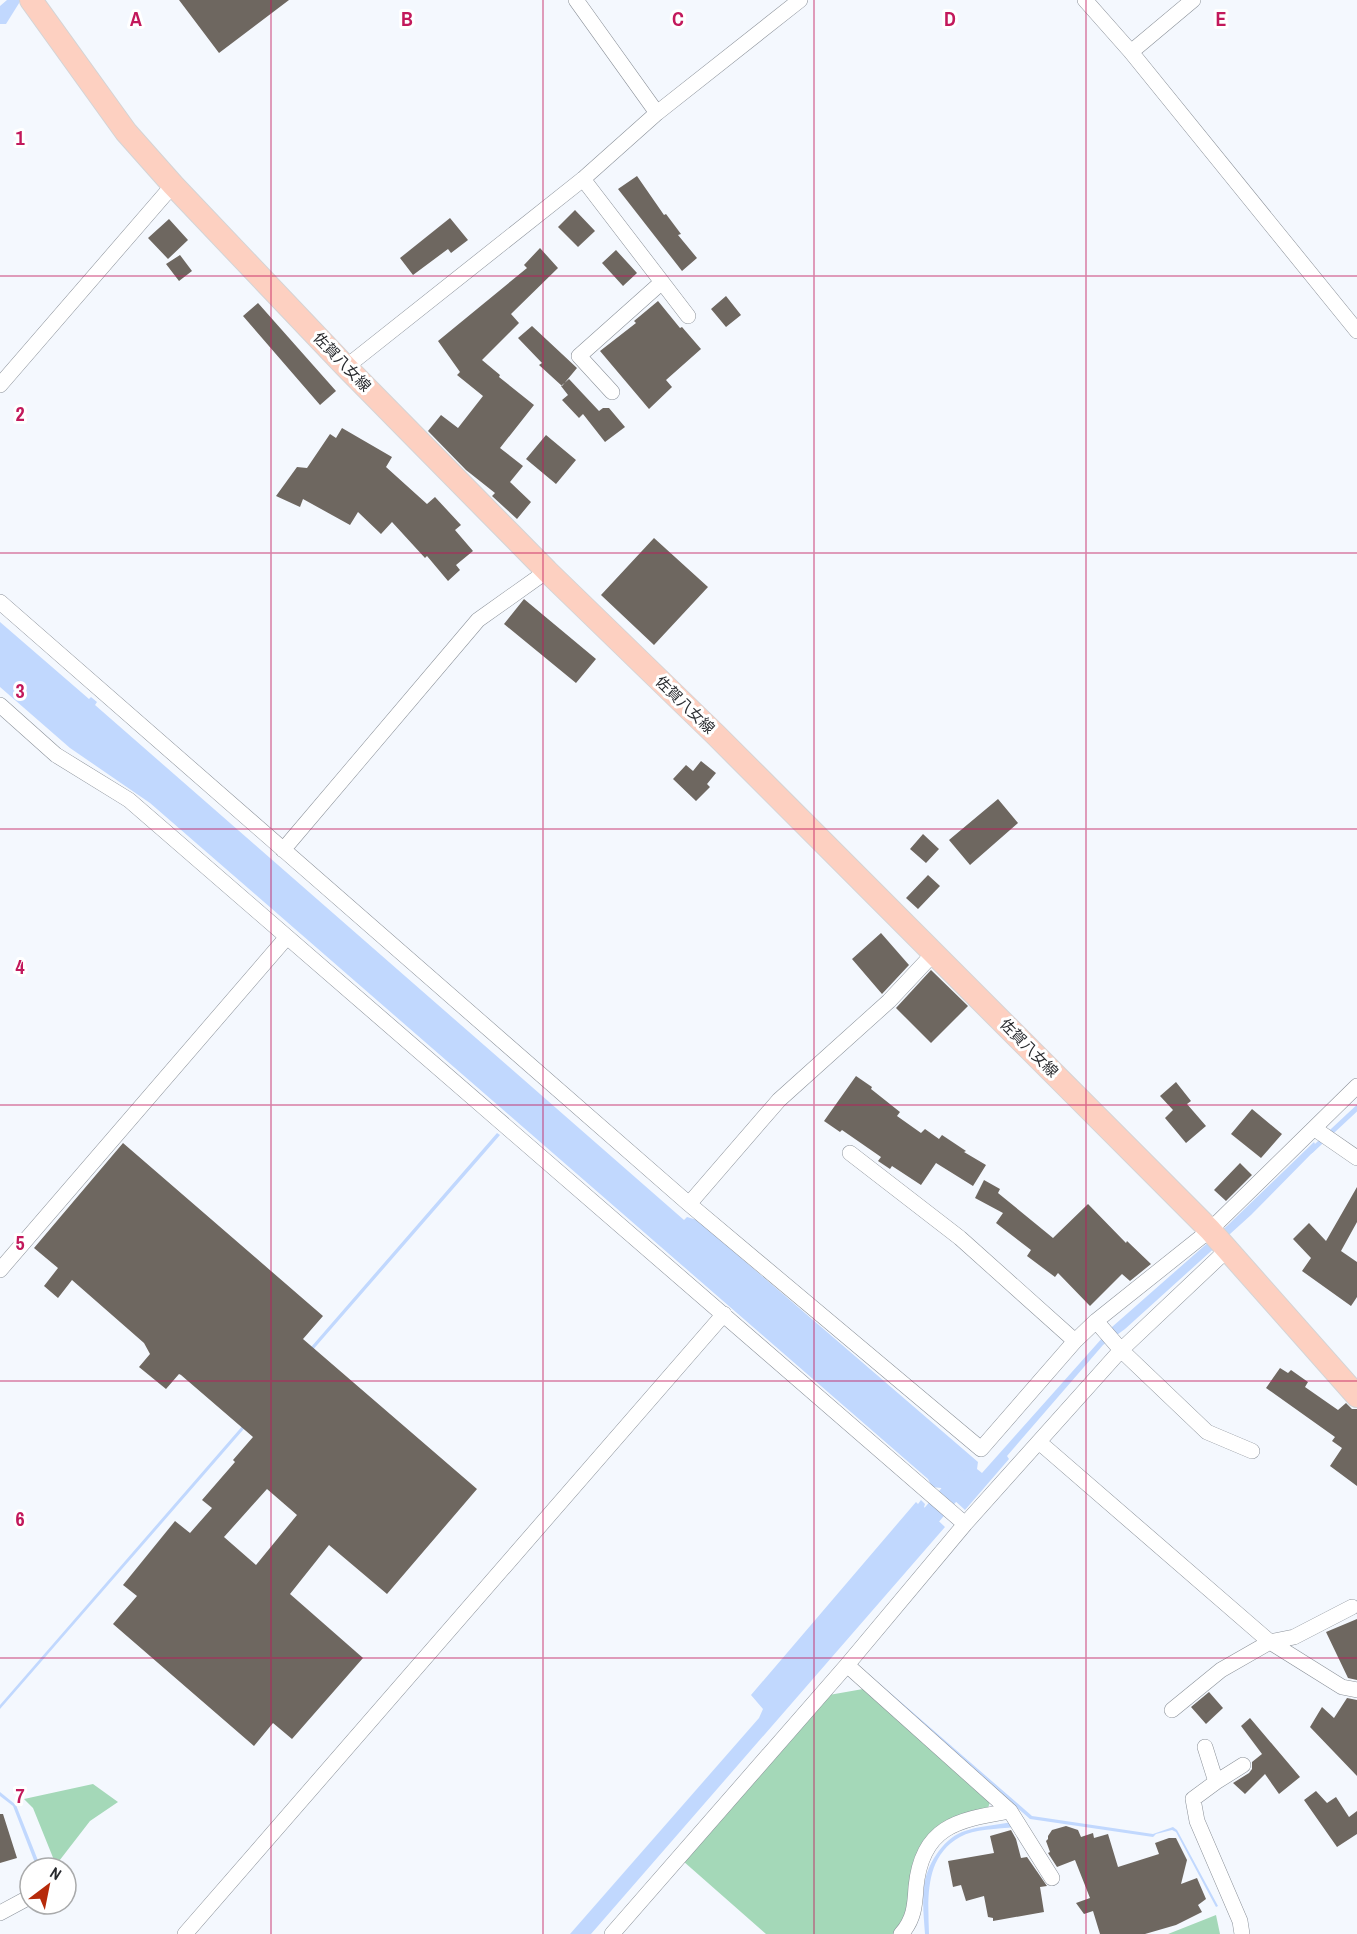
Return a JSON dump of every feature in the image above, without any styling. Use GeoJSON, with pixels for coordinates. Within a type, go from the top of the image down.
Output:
{"type":"FeatureCollection","features":[{"type":"Feature","properties":{"kind":"main road","name":"佐賀八女線"},"geometry":{"type":"LineString","coordinates":[[31,0],[126,132],[173,185],[346,367],[547,571],[716,735],[1228,1248],[1357,1396]]}},
{"type":"Feature","properties":{"kind":"street"},"geometry":{"type":"LineString","coordinates":[[576,0],[657,113]]}},
{"type":"Feature","properties":{"kind":"street"},"geometry":{"type":"LineString","coordinates":[[346,367],[583,179],[657,113],[800,0]]}},
{"type":"Feature","properties":{"kind":"street"},"geometry":{"type":"LineString","coordinates":[[1085,0],[1131,52],[1357,331]]}},
{"type":"Feature","properties":{"kind":"street"},"geometry":{"type":"LineString","coordinates":[[1131,52],[1193,0]]}},
{"type":"Feature","properties":{"kind":"street"},"geometry":{"type":"LineString","coordinates":[[583,179],[688,316]]}},
{"type":"Feature","properties":{"kind":"street"},"geometry":{"type":"LineString","coordinates":[[0,385],[173,185]]}},
{"type":"Feature","properties":{"kind":"street"},"geometry":{"type":"LineString","coordinates":[[612,392],[579,356],[662,282]]}},
{"type":"Feature","properties":{"kind":"street"},"geometry":{"type":"LineString","coordinates":[[283,850],[478,620],[547,571]]}},
{"type":"Feature","properties":{"kind":"street"},"geometry":{"type":"LineString","coordinates":[[0,602],[690,1204],[981,1449],[1075,1341],[1096,1321],[1210,1230],[1357,1086]]}},
{"type":"Feature","properties":{"kind":"street"},"geometry":{"type":"LineString","coordinates":[[0,705],[56,755],[129,800],[965,1524]]}},
{"type":"Feature","properties":{"kind":"street"},"geometry":{"type":"LineString","coordinates":[[0,1270],[287,938]]}},
{"type":"Feature","properties":{"kind":"street"},"geometry":{"type":"LineString","coordinates":[[690,1204],[779,1100],[889,1001],[934,953]]}},
{"type":"Feature","properties":{"kind":"street"},"geometry":{"type":"LineString","coordinates":[[1315,1129],[1357,1158]]}},
{"type":"Feature","properties":{"kind":"street"},"geometry":{"type":"LineString","coordinates":[[850,1153],[960,1238],[1075,1341]]}},
{"type":"Feature","properties":{"kind":"street"},"geometry":{"type":"LineString","coordinates":[[612,1934],[847,1665],[965,1524],[1120,1350],[1228,1248]]}},
{"type":"Feature","properties":{"kind":"street"},"geometry":{"type":"LineString","coordinates":[[185,1934],[724,1314]]}},
{"type":"Feature","properties":{"kind":"street"},"geometry":{"type":"LineString","coordinates":[[1096,1321],[1120,1350],[1207,1432],[1252,1451]]}},
{"type":"Feature","properties":{"kind":"street"},"geometry":{"type":"LineString","coordinates":[[1039,1442],[1270,1642],[1342,1687],[1357,1690]]}},
{"type":"Feature","properties":{"kind":"street"},"geometry":{"type":"LineString","coordinates":[[1172,1710],[1221,1670],[1270,1642],[1294,1637],[1352,1607]]}},
{"type":"Feature","properties":{"kind":"street"},"geometry":{"type":"LineString","coordinates":[[847,1665],[1010,1811],[1052,1878]]}},
{"type":"Feature","properties":{"kind":"street"},"geometry":{"type":"LineString","coordinates":[[1205,1747],[1216,1782]]}},
{"type":"Feature","properties":{"kind":"street"},"geometry":{"type":"LineString","coordinates":[[1242,1934],[1240,1921],[1197,1821],[1193,1799],[1243,1765]]}},
{"type":"Feature","properties":{"kind":"street"},"geometry":{"type":"LineString","coordinates":[[902,1934],[910,1924],[918,1869],[929,1844],[945,1830],[965,1819],[1010,1811]]}},
{"type":"Feature","properties":{"kind":"street"},"geometry":{"type":"LineString","coordinates":[[0,1913],[18,1903]]}},
{"type":"Feature","properties":{"kind":"green space"},"geometry":{"type":"Polygon","coordinates":[[[863,1689],[991,1799],[988,1808],[928,1837],[907,1920],[894,1934],[766,1934],[683,1861],[829,1695],[863,1689]]]}},
{"type":"Feature","properties":{"kind":"green space"},"geometry":{"type":"Polygon","coordinates":[[[93,1784],[118,1802],[90,1821],[63,1856],[52,1856],[33,1808],[24,1799],[93,1784]]]}},
{"type":"Feature","properties":{"kind":"green space"},"geometry":{"type":"Polygon","coordinates":[[[1216,1915],[1220,1934],[1168,1934],[1216,1915]]]}},
{"type":"Feature","properties":{"kind":"water"},"geometry":{"type":"Polygon","coordinates":[[[7,0],[21,0],[6,24],[0,24],[0,6],[7,0]]]}},
{"type":"Feature","properties":{"kind":"water"},"geometry":{"type":"Polygon","coordinates":[[[0,622],[89,699],[91,697],[97,702],[95,705],[684,1220],[687,1217],[697,1220],[978,1462],[977,1469],[982,1473],[1112,1327],[1228,1225],[1314,1142],[1317,1148],[1251,1215],[1125,1329],[1103,1345],[1007,1456],[1009,1459],[965,1510],[941,1488],[932,1487],[928,1479],[150,803],[70,748],[0,687],[0,622]]]}},
{"type":"Feature","properties":{"kind":"water"},"geometry":{"type":"Polygon","coordinates":[[[497,1133],[500,1135],[0,1709],[0,1705],[497,1133]]]}},
{"type":"Feature","properties":{"kind":"water"},"geometry":{"type":"Polygon","coordinates":[[[921,1500],[925,1504],[924,1507],[945,1527],[591,1934],[570,1934],[759,1718],[763,1709],[751,1695],[916,1502],[918,1504],[921,1500]]]}},
{"type":"Feature","properties":{"kind":"water"},"geometry":{"type":"Polygon","coordinates":[[[864,1670],[1032,1816],[1153,1834],[1173,1827],[1177,1830],[1218,1906],[1216,1907],[1176,1832],[1172,1830],[1153,1837],[1030,1819],[862,1673],[864,1670]]]}},
{"type":"Feature","properties":{"kind":"water"},"geometry":{"type":"Polygon","coordinates":[[[0,1792],[16,1805],[36,1856],[32,1856],[13,1806],[0,1796],[0,1792]]]}},
{"type":"Feature","properties":{"kind":"water"},"geometry":{"type":"Polygon","coordinates":[[[1013,1822],[1015,1827],[972,1832],[948,1845],[934,1867],[929,1893],[929,1934],[925,1934],[923,1899],[925,1879],[942,1847],[962,1832],[1013,1822]]]}},
{"type":"Feature","properties":{"kind":"building"},"geometry":{"type":"Polygon","coordinates":[[[179,0],[289,0],[219,53],[179,0]]]}},
{"type":"Feature","properties":{"kind":"building"},"geometry":{"type":"Polygon","coordinates":[[[637,176],[697,258],[682,271],[618,189],[637,176]]]}},
{"type":"Feature","properties":{"kind":"building"},"geometry":{"type":"Polygon","coordinates":[[[575,210],[595,231],[578,247],[558,227],[575,210]]]}},
{"type":"Feature","properties":{"kind":"building"},"geometry":{"type":"Polygon","coordinates":[[[450,218],[468,240],[451,253],[448,249],[413,275],[400,258],[450,218]]]}},
{"type":"Feature","properties":{"kind":"building"},"geometry":{"type":"Polygon","coordinates":[[[169,219],[188,240],[168,259],[148,238],[169,219]]]}},
{"type":"Feature","properties":{"kind":"building"},"geometry":{"type":"Polygon","coordinates":[[[540,248],[558,268],[511,314],[519,323],[482,360],[534,405],[500,448],[523,466],[510,482],[531,502],[517,519],[492,496],[495,493],[466,470],[428,431],[441,415],[458,428],[483,396],[457,375],[460,372],[438,341],[527,268],[524,265],[540,248]]]}},
{"type":"Feature","properties":{"kind":"building"},"geometry":{"type":"Polygon","coordinates":[[[616,250],[637,273],[623,286],[602,263],[616,250]]]}},
{"type":"Feature","properties":{"kind":"building"},"geometry":{"type":"Polygon","coordinates":[[[180,255],[192,271],[179,281],[166,264],[180,255]]]}},
{"type":"Feature","properties":{"kind":"building"},"geometry":{"type":"Polygon","coordinates":[[[726,296],[741,315],[726,327],[711,309],[726,296]]]}},
{"type":"Feature","properties":{"kind":"building"},"geometry":{"type":"Polygon","coordinates":[[[658,301],[701,349],[666,380],[672,387],[649,409],[600,351],[636,323],[634,321],[658,301]]]}},
{"type":"Feature","properties":{"kind":"building"},"geometry":{"type":"Polygon","coordinates":[[[258,303],[336,391],[320,405],[243,316],[258,303]]]}},
{"type":"Feature","properties":{"kind":"building"},"geometry":{"type":"Polygon","coordinates":[[[532,326],[577,368],[562,386],[539,365],[542,363],[518,338],[532,326]]]}},
{"type":"Feature","properties":{"kind":"building"},"geometry":{"type":"Polygon","coordinates":[[[569,379],[599,411],[609,408],[625,427],[605,442],[583,414],[579,418],[562,400],[568,395],[561,386],[569,379]]]}},
{"type":"Feature","properties":{"kind":"building"},"geometry":{"type":"Polygon","coordinates":[[[342,428],[392,457],[386,467],[427,504],[435,497],[461,525],[455,530],[473,551],[456,565],[460,570],[448,581],[427,556],[425,558],[392,522],[381,534],[358,512],[350,525],[303,499],[300,507],[276,496],[297,467],[307,468],[330,434],[336,438],[342,428]]]}},
{"type":"Feature","properties":{"kind":"building"},"geometry":{"type":"Polygon","coordinates":[[[546,435],[576,460],[556,484],[526,459],[546,435]]]}},
{"type":"Feature","properties":{"kind":"building"},"geometry":{"type":"Polygon","coordinates":[[[654,538],[708,587],[654,645],[601,595],[654,538]]]}},
{"type":"Feature","properties":{"kind":"building"},"geometry":{"type":"Polygon","coordinates":[[[524,599],[596,659],[576,683],[504,624],[524,599]]]}},
{"type":"Feature","properties":{"kind":"building"},"geometry":{"type":"Polygon","coordinates":[[[701,761],[716,773],[707,784],[710,787],[696,801],[673,779],[686,765],[693,771],[701,761]]]}},
{"type":"Feature","properties":{"kind":"building"},"geometry":{"type":"Polygon","coordinates":[[[998,799],[1018,823],[970,865],[949,840],[998,799]]]}},
{"type":"Feature","properties":{"kind":"building"},"geometry":{"type":"Polygon","coordinates":[[[923,834],[939,849],[926,863],[910,849],[923,834]]]}},
{"type":"Feature","properties":{"kind":"building"},"geometry":{"type":"Polygon","coordinates":[[[928,875],[940,886],[918,909],[906,898],[928,875]]]}},
{"type":"Feature","properties":{"kind":"building"},"geometry":{"type":"Polygon","coordinates":[[[881,933],[909,965],[882,994],[852,959],[881,933]]]}},
{"type":"Feature","properties":{"kind":"building"},"geometry":{"type":"Polygon","coordinates":[[[931,970],[968,1006],[931,1043],[896,1008],[931,970]]]}},
{"type":"Feature","properties":{"kind":"building"},"geometry":{"type":"Polygon","coordinates":[[[856,1076],[900,1112],[897,1116],[921,1133],[925,1129],[939,1139],[942,1135],[986,1165],[973,1186],[936,1163],[921,1185],[892,1166],[890,1169],[878,1161],[881,1157],[842,1130],[840,1132],[824,1121],[856,1076]]]}},
{"type":"Feature","properties":{"kind":"building"},"geometry":{"type":"Polygon","coordinates":[[[1176,1082],[1191,1101],[1187,1104],[1206,1126],[1186,1143],[1165,1118],[1173,1110],[1160,1096],[1176,1082]]]}},
{"type":"Feature","properties":{"kind":"building"},"geometry":{"type":"Polygon","coordinates":[[[1252,1109],[1282,1134],[1261,1158],[1231,1134],[1252,1109]]]}},
{"type":"Feature","properties":{"kind":"building"},"geometry":{"type":"Polygon","coordinates":[[[123,1143],[323,1316],[303,1339],[477,1489],[387,1594],[329,1545],[290,1594],[363,1658],[292,1739],[273,1723],[254,1746],[113,1624],[137,1596],[123,1585],[175,1521],[190,1533],[212,1508],[202,1500],[253,1437],[181,1375],[179,1374],[166,1389],[139,1367],[150,1354],[144,1343],[72,1280],[58,1298],[44,1286],[58,1268],[34,1248],[123,1143]],[[267,1489],[224,1537],[256,1565],[297,1515],[267,1489]]]}},
{"type":"Feature","properties":{"kind":"building"},"geometry":{"type":"Polygon","coordinates":[[[1240,1163],[1252,1175],[1226,1201],[1214,1190],[1240,1163]]]}},
{"type":"Feature","properties":{"kind":"building"},"geometry":{"type":"Polygon","coordinates":[[[984,1180],[1000,1189],[998,1193],[1053,1238],[1088,1204],[1126,1243],[1127,1241],[1151,1264],[1130,1281],[1122,1274],[1090,1306],[1058,1273],[1055,1277],[1027,1256],[1031,1250],[996,1223],[1003,1213],[975,1198],[984,1180]]]}},
{"type":"Feature","properties":{"kind":"building"},"geometry":{"type":"Polygon","coordinates":[[[1357,1187],[1357,1222],[1341,1251],[1357,1262],[1357,1297],[1351,1306],[1302,1271],[1311,1258],[1293,1239],[1309,1223],[1326,1241],[1357,1187]]]}},
{"type":"Feature","properties":{"kind":"building"},"geometry":{"type":"Polygon","coordinates":[[[1280,1368],[1288,1373],[1291,1370],[1308,1382],[1305,1387],[1338,1410],[1346,1403],[1352,1409],[1357,1409],[1357,1486],[1330,1466],[1342,1448],[1332,1441],[1335,1437],[1266,1388],[1280,1368]]]}},
{"type":"Feature","properties":{"kind":"building"},"geometry":{"type":"Polygon","coordinates":[[[1357,1619],[1357,1680],[1348,1678],[1326,1632],[1357,1619]]]}},
{"type":"Feature","properties":{"kind":"building"},"geometry":{"type":"Polygon","coordinates":[[[1209,1692],[1223,1708],[1206,1724],[1191,1707],[1209,1692]]]}},
{"type":"Feature","properties":{"kind":"building"},"geometry":{"type":"Polygon","coordinates":[[[1347,1698],[1357,1700],[1357,1776],[1310,1727],[1322,1707],[1334,1718],[1347,1698]]]}},
{"type":"Feature","properties":{"kind":"building"},"geometry":{"type":"Polygon","coordinates":[[[1250,1718],[1300,1777],[1279,1794],[1265,1774],[1245,1794],[1233,1783],[1249,1773],[1252,1769],[1252,1762],[1262,1754],[1241,1726],[1250,1718]]]}},
{"type":"Feature","properties":{"kind":"building"},"geometry":{"type":"Polygon","coordinates":[[[1316,1791],[1327,1803],[1336,1797],[1349,1817],[1357,1811],[1357,1834],[1337,1847],[1304,1800],[1316,1791]]]}},
{"type":"Feature","properties":{"kind":"building"},"geometry":{"type":"Polygon","coordinates":[[[0,1814],[3,1814],[17,1858],[0,1863],[0,1814]]]}},
{"type":"Feature","properties":{"kind":"building"},"geometry":{"type":"Polygon","coordinates":[[[1066,1826],[1078,1830],[1081,1837],[1093,1833],[1094,1838],[1108,1834],[1118,1867],[1159,1854],[1155,1843],[1176,1838],[1187,1860],[1181,1884],[1197,1878],[1206,1899],[1198,1905],[1202,1912],[1176,1925],[1145,1934],[1100,1934],[1093,1911],[1084,1914],[1076,1903],[1090,1898],[1075,1860],[1057,1867],[1048,1853],[1050,1852],[1046,1841],[1052,1830],[1066,1826]]]}},
{"type":"Feature","properties":{"kind":"building"},"geometry":{"type":"Polygon","coordinates":[[[1011,1830],[1021,1858],[1027,1857],[1047,1886],[1040,1887],[1044,1912],[993,1921],[993,1918],[988,1917],[984,1896],[966,1901],[961,1885],[953,1887],[948,1861],[994,1853],[990,1836],[1011,1830]]]}},
{"type":"Feature","properties":{"kind":"waterway"},"geometry":{"type":"LineString","coordinates":[[1311,1151],[1357,1108]]}},
{"type":"Feature","properties":{"kind":"waterway"},"geometry":{"type":"LineString","coordinates":[[915,1534],[961,1481],[958,1478]]}}]}
